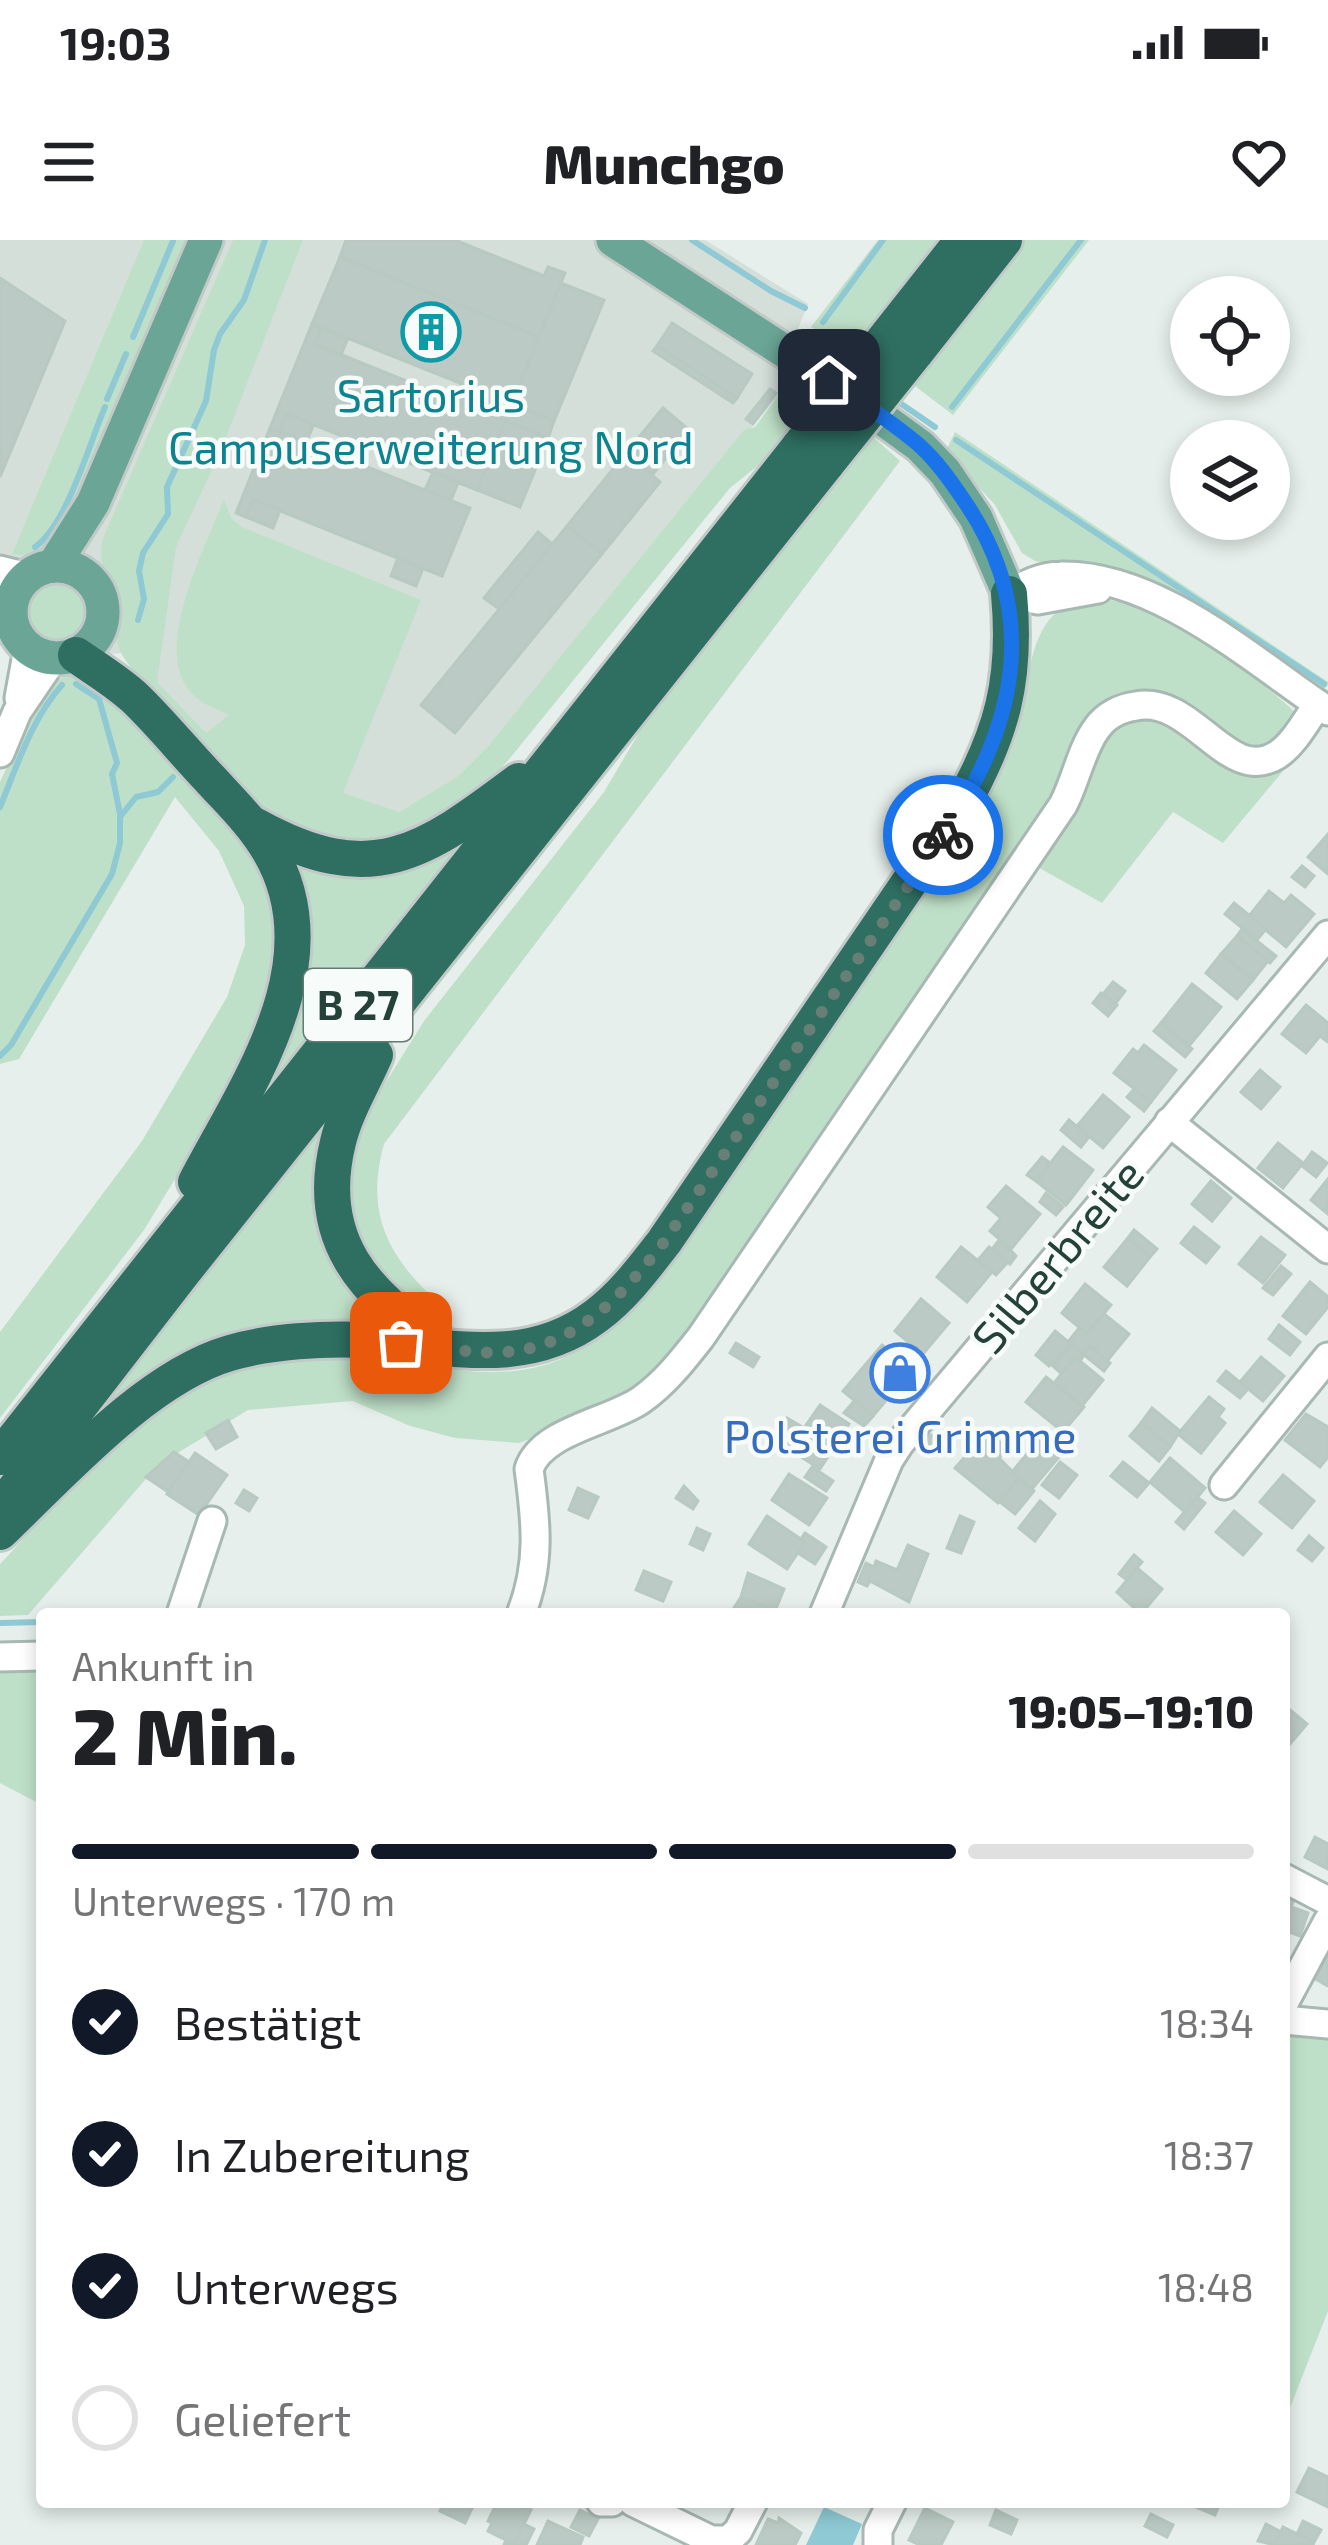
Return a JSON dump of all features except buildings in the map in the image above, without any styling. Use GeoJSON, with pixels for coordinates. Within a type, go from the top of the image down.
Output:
{"type":"FeatureCollection","features":[{"type":"Feature","properties":{"kind":"highway","name":"B 27"},"geometry":{"type":"LineString","coordinates":[[901,344],[963,240]]}},
{"type":"Feature","properties":{"kind":"highway","name":"B 27"},"geometry":{"type":"LineString","coordinates":[[0,1509],[399,1004],[813,455],[901,344],[1004,240]]}},
{"type":"Feature","properties":{"kind":"highway","name":"B 27"},"geometry":{"type":"LineString","coordinates":[[0,1457],[560,750],[813,455]]}},
{"type":"Feature","properties":{"kind":"highway"},"geometry":{"type":"LineString","coordinates":[[0,1532],[158,1389],[229,1354],[317,1341],[506,1352],[549,1342],[613,1303],[664,1242],[961,808],[984,767],[999,730],[1012,670],[1009,594]]}},
{"type":"Feature","properties":{"kind":"highway"},"geometry":{"type":"LineString","coordinates":[[64,650],[133,696],[252,824],[288,893],[294,922],[291,973],[261,1058],[155,1259]]}},
{"type":"Feature","properties":{"kind":"highway"},"geometry":{"type":"LineString","coordinates":[[252,824],[330,858],[393,856],[438,840],[560,750]]}},
{"type":"Feature","properties":{"kind":"highway"},"geometry":{"type":"LineString","coordinates":[[399,1004],[338,1141],[331,1191],[338,1229],[369,1288],[393,1312],[443,1346]]}},
{"type":"Feature","properties":{"kind":"main road"},"geometry":{"type":"LineString","coordinates":[[30,579],[95,586],[104,619],[64,650],[13,626],[30,579],[93,503],[206,240]]}},
{"type":"Feature","properties":{"kind":"main road"},"geometry":{"type":"LineString","coordinates":[[613,240],[829,380],[920,446],[945,472],[976,518],[1009,594]]}},
{"type":"Feature","properties":{"kind":"street"},"geometry":{"type":"LineString","coordinates":[[523,1608],[537,1553],[532,1460],[555,1439],[608,1419],[647,1395],[701,1337],[1063,806],[1096,729],[1117,711],[1158,706],[1185,716],[1235,757],[1262,761],[1284,749],[1323,708],[1146,595],[1085,589],[1038,601],[1009,594]]}},
{"type":"Feature","properties":{"kind":"street"},"geometry":{"type":"LineString","coordinates":[[0,752],[17,712],[64,650]]}},
{"type":"Feature","properties":{"kind":"street","name":"Silberbreite"},"geometry":{"type":"LineString","coordinates":[[836,1608],[889,1460],[900,1443],[1328,935]]}},
{"type":"Feature","properties":{"kind":"street"},"geometry":{"type":"LineString","coordinates":[[1169,1122],[1328,1249]]}},
{"type":"Feature","properties":{"kind":"street"},"geometry":{"type":"LineString","coordinates":[[1225,1485],[1328,1357]]}},
{"type":"Feature","properties":{"kind":"street"},"geometry":{"type":"LineString","coordinates":[[183,1608],[212,1521]]}},
{"type":"Feature","properties":{"kind":"street"},"geometry":{"type":"LineString","coordinates":[[0,1657],[36,1656]]}},
{"type":"Feature","properties":{"kind":"street"},"geometry":{"type":"LineString","coordinates":[[1290,1881],[1328,1901]]}},
{"type":"Feature","properties":{"kind":"street"},"geometry":{"type":"LineString","coordinates":[[1290,1992],[1328,1922]]}},
{"type":"Feature","properties":{"kind":"street"},"geometry":{"type":"LineString","coordinates":[[1290,2021],[1328,2024]]}},
{"type":"Feature","properties":{"kind":"street"},"geometry":{"type":"LineString","coordinates":[[645,2508],[711,2540],[728,2540],[750,2508]]}},
{"type":"Feature","properties":{"kind":"street"},"geometry":{"type":"LineString","coordinates":[[878,2545],[882,2508]]}},
{"type":"Feature","properties":{"kind":"shaded area"},"geometry":{"type":"Polygon","coordinates":[[[0,240],[705,240],[808,304],[779,376],[780,393],[489,745],[458,776],[399,812],[306,808],[163,705],[121,653],[100,655],[67,675],[39,670],[12,653],[0,615],[0,240]]]}},
{"type":"Feature","properties":{"kind":"green space"},"geometry":{"type":"Polygon","coordinates":[[[144,240],[187,240],[68,521],[63,519],[49,542],[37,551],[12,554],[144,240]]]}},
{"type":"Feature","properties":{"kind":"green space"},"geometry":{"type":"Polygon","coordinates":[[[233,240],[303,240],[219,455],[176,547],[157,682],[206,733],[229,715],[189,690],[179,671],[177,648],[186,596],[224,499],[231,518],[242,527],[421,600],[343,793],[399,812],[458,776],[489,745],[744,430],[755,427],[780,393],[779,376],[817,398],[770,456],[730,488],[501,769],[451,811],[393,838],[341,843],[279,822],[195,743],[149,691],[119,647],[117,608],[101,557],[103,538],[233,240]]]}},
{"type":"Feature","properties":{"kind":"green space"},"geometry":{"type":"Polygon","coordinates":[[[878,240],[942,240],[851,353],[811,327],[878,240]]]}},
{"type":"Feature","properties":{"kind":"green space"},"geometry":{"type":"Polygon","coordinates":[[[1024,240],[1089,240],[953,415],[911,383],[1024,240]]]}},
{"type":"Feature","properties":{"kind":"green space"},"geometry":{"type":"Polygon","coordinates":[[[955,432],[1328,685],[1322,691],[1022,553],[995,505],[946,451],[955,432]]]}},
{"type":"Feature","properties":{"kind":"green space"},"geometry":{"type":"Polygon","coordinates":[[[871,435],[900,461],[384,1144],[377,1193],[380,1215],[396,1254],[443,1307],[433,1321],[369,1265],[349,1213],[350,1156],[369,1109],[424,1021],[604,792],[653,709],[871,435]]]}},
{"type":"Feature","properties":{"kind":"green space"},"geometry":{"type":"Polygon","coordinates":[[[58,582],[81,591],[90,614],[81,637],[58,646],[35,637],[26,614],[35,591],[58,582]]]}},
{"type":"Feature","properties":{"kind":"green space"},"geometry":{"type":"Polygon","coordinates":[[[1100,598],[1155,614],[1231,659],[1297,714],[1285,738],[1246,753],[1148,693],[1070,772],[667,1368],[609,1410],[519,1443],[455,1438],[410,1426],[353,1401],[248,1410],[158,1465],[28,1615],[0,1616],[0,1564],[125,1432],[182,1390],[247,1366],[320,1355],[476,1372],[524,1370],[582,1349],[625,1316],[663,1275],[972,821],[1012,748],[1041,632],[1066,607],[1100,598]]]}},
{"type":"Feature","properties":{"kind":"green space"},"geometry":{"type":"Polygon","coordinates":[[[74,674],[109,695],[247,841],[280,910],[268,1005],[212,1118],[144,1230],[0,1418],[0,1332],[142,1141],[227,997],[245,945],[244,906],[219,851],[175,797],[19,1059],[0,1064],[0,782],[30,716],[53,681],[74,674]]]}},
{"type":"Feature","properties":{"kind":"green space"},"geometry":{"type":"Polygon","coordinates":[[[1157,714],[1219,759],[1319,728],[1223,843],[1173,812],[1102,903],[1034,865],[1095,749],[1117,723],[1157,714]]]}},
{"type":"Feature","properties":{"kind":"green space"},"geometry":{"type":"Polygon","coordinates":[[[464,843],[207,1172],[284,1035],[305,979],[308,932],[293,864],[338,874],[381,874],[423,864],[464,843]]]}},
{"type":"Feature","properties":{"kind":"green space"},"geometry":{"type":"Polygon","coordinates":[[[337,1105],[338,1271],[350,1290],[388,1325],[333,1326],[98,1415],[166,1320],[337,1105]]]}},
{"type":"Feature","properties":{"kind":"green space"},"geometry":{"type":"Polygon","coordinates":[[[36,1669],[36,1802],[0,1783],[0,1671],[36,1669]]]}},
{"type":"Feature","properties":{"kind":"green space"},"geometry":{"type":"Polygon","coordinates":[[[1290,2036],[1328,2039],[1328,2311],[1290,2408],[1290,2036]]]}},
{"type":"Feature","properties":{"kind":"water"},"geometry":{"type":"Polygon","coordinates":[[[824,2508],[862,2524],[853,2545],[806,2545],[824,2508]]]}},
{"type":"Feature","properties":{"kind":"waterway"},"geometry":{"type":"LineString","coordinates":[[138,620],[144,599],[139,571],[143,553],[168,514],[167,487],[206,401],[214,350],[244,300],[265,240]]}},
{"type":"Feature","properties":{"kind":"waterway"},"geometry":{"type":"LineString","coordinates":[[692,240],[805,308]]}},
{"type":"Feature","properties":{"kind":"waterway"},"geometry":{"type":"LineString","coordinates":[[823,322],[883,240]]}},
{"type":"Feature","properties":{"kind":"waterway"},"geometry":{"type":"LineString","coordinates":[[952,407],[1081,240]]}},
{"type":"Feature","properties":{"kind":"waterway"},"geometry":{"type":"LineString","coordinates":[[133,337],[173,241]]}},
{"type":"Feature","properties":{"kind":"waterway"},"geometry":{"type":"LineString","coordinates":[[825,352],[848,368]]}},
{"type":"Feature","properties":{"kind":"waterway"},"geometry":{"type":"LineString","coordinates":[[107,399],[126,354]]}},
{"type":"Feature","properties":{"kind":"waterway"},"geometry":{"type":"LineString","coordinates":[[894,399],[935,427]]}},
{"type":"Feature","properties":{"kind":"waterway"},"geometry":{"type":"LineString","coordinates":[[35,547],[67,503],[105,407]]}},
{"type":"Feature","properties":{"kind":"waterway"},"geometry":{"type":"LineString","coordinates":[[956,440],[1324,684]]}},
{"type":"Feature","properties":{"kind":"waterway"},"geometry":{"type":"LineString","coordinates":[[76,684],[99,699],[117,763],[112,774],[120,814]]}},
{"type":"Feature","properties":{"kind":"waterway"},"geometry":{"type":"LineString","coordinates":[[0,807],[34,727],[62,685]]}},
{"type":"Feature","properties":{"kind":"waterway"},"geometry":{"type":"LineString","coordinates":[[0,1056],[11,1045],[112,874],[120,843],[120,817],[136,797],[158,792],[173,777]]}},
{"type":"Feature","properties":{"kind":"waterway"},"geometry":{"type":"LineString","coordinates":[[0,1623],[36,1622]]}},
{"type":"Feature","properties":{"kind":"way so far"},"geometry":{"type":"LineString","coordinates":[[401,1343],[481,1352],[527,1349],[573,1331],[613,1303],[664,1242],[943,835]]}},
{"type":"Feature","properties":{"kind":"place","name":"Sartorius Campuserweiterung Nord"},"geometry":{"type":"Point","coordinates":[431,332]}},
{"type":"Feature","properties":{"kind":"place","name":"Polsterei Grimme"},"geometry":{"type":"Point","coordinates":[900,1373]}},
{"type":"Feature","properties":{"kind":"route"},"geometry":{"type":"LineString","coordinates":[[829,380],[920,446],[945,472],[976,518],[1009,594],[1012,670],[999,730],[984,767],[943,835]]}}]}
